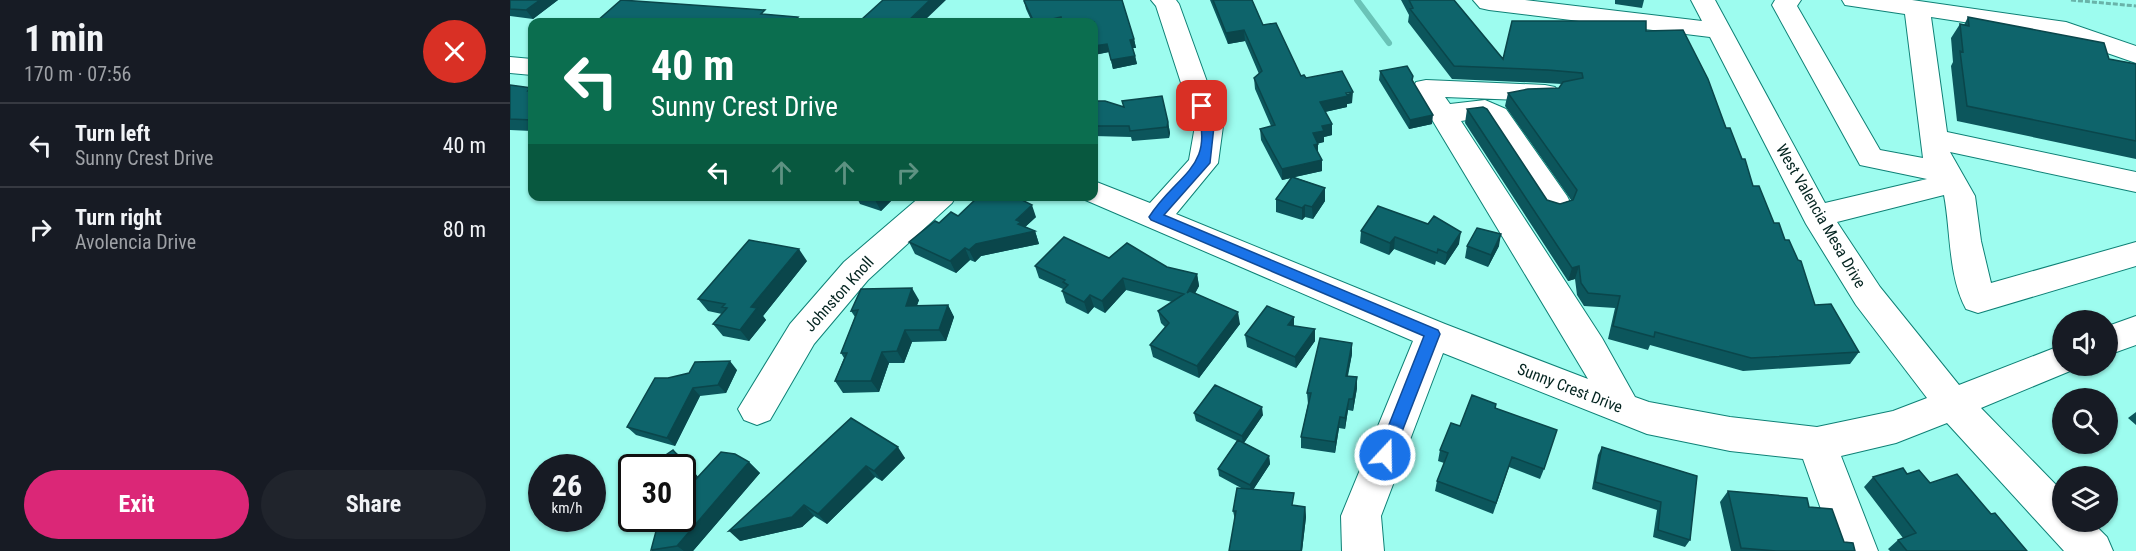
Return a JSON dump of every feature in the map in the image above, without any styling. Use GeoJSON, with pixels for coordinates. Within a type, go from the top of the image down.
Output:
{"type":"FeatureCollection","features":[{"type":"Feature","properties":{"kind":"street"},"geometry":{"type":"LineString","coordinates":[[1156,217],[1203,163],[1209,126],[1167,4],[1163,0]]}},
{"type":"Feature","properties":{"kind":"street"},"geometry":{"type":"LineString","coordinates":[[1485,0],[1489,3],[1509,2],[1719,32]]}},
{"type":"Feature","properties":{"kind":"street","name":"West Valencia Mesa Drive"},"geometry":{"type":"LineString","coordinates":[[1703,0],[1817,216],[1868,296],[1953,404],[2052,508]]}},
{"type":"Feature","properties":{"kind":"street"},"geometry":{"type":"LineString","coordinates":[[1789,0],[1784,5],[1870,158],[1949,177]]}},
{"type":"Feature","properties":{"kind":"street"},"geometry":{"type":"LineString","coordinates":[[1854,0],[2066,30],[2136,55]]}},
{"type":"Feature","properties":{"kind":"street"},"geometry":{"type":"LineString","coordinates":[[1917,8],[1936,154],[1960,196],[1965,241],[1978,300],[2136,254]]}},
{"type":"Feature","properties":{"kind":"street"},"geometry":{"type":"LineString","coordinates":[[510,65],[528,67]]}},
{"type":"Feature","properties":{"kind":"street"},"geometry":{"type":"LineString","coordinates":[[1545,93],[1426,88],[1590,348],[1622,408]]}},
{"type":"Feature","properties":{"kind":"street"},"geometry":{"type":"LineString","coordinates":[[1443,114],[1485,109],[1496,115],[1556,204]]}},
{"type":"Feature","properties":{"kind":"street"},"geometry":{"type":"LineString","coordinates":[[1934,139],[2136,182]]}},
{"type":"Feature","properties":{"kind":"street"},"geometry":{"type":"LineString","coordinates":[[1487,184],[1534,172]]}},
{"type":"Feature","properties":{"kind":"street"},"geometry":{"type":"LineString","coordinates":[[1817,216],[1949,177]]}},
{"type":"Feature","properties":{"kind":"street","name":"Sunny Crest Drive"},"geometry":{"type":"LineString","coordinates":[[1098,194],[1433,334],[1647,418],[1730,434],[1817,444],[1896,427],[2052,363]]}},
{"type":"Feature","properties":{"kind":"street","name":"Johnston Knoll"},"geometry":{"type":"LineString","coordinates":[[757,409],[802,334],[849,280],[936,201]]}},
{"type":"Feature","properties":{"kind":"street"},"geometry":{"type":"LineString","coordinates":[[1363,551],[1361,516],[1433,334]]}},
{"type":"Feature","properties":{"kind":"street"},"geometry":{"type":"LineString","coordinates":[[1817,444],[1857,551]]}},
{"type":"Feature","properties":{"kind":"street","name":"West Valencia Mesa Drive"},"geometry":{"type":"LineString","coordinates":[[2074,532],[2092,551]]}},
{"type":"Feature","properties":{"kind":"path"},"geometry":{"type":"LineString","coordinates":[[2071,0],[2136,6]]}},
{"type":"Feature","properties":{"kind":"building"},"geometry":{"type":"Polygon","coordinates":[[[510,0],[540,0],[526,10],[510,9],[510,0]]]}},
{"type":"Feature","properties":{"kind":"building"},"geometry":{"type":"Polygon","coordinates":[[[621,0],[765,10],[761,14],[798,17],[797,18],[600,18],[621,0]]]}},
{"type":"Feature","properties":{"kind":"building"},"geometry":{"type":"Polygon","coordinates":[[[883,0],[930,0],[911,18],[863,18],[883,0]]]}},
{"type":"Feature","properties":{"kind":"building"},"geometry":{"type":"Polygon","coordinates":[[[1024,0],[1122,0],[1134,39],[1130,40],[1135,56],[1111,60],[1107,44],[1098,45],[1098,18],[1032,18],[1024,0]]]}},
{"type":"Feature","properties":{"kind":"building"},"geometry":{"type":"Polygon","coordinates":[[[1213,0],[1252,0],[1263,25],[1276,23],[1301,76],[1304,75],[1306,78],[1342,71],[1353,92],[1346,93],[1348,96],[1320,102],[1332,124],[1322,126],[1324,131],[1313,133],[1318,144],[1314,145],[1322,160],[1282,169],[1260,129],[1275,125],[1254,78],[1262,71],[1244,30],[1226,33],[1213,0]]]}},
{"type":"Feature","properties":{"kind":"building"},"geometry":{"type":"Polygon","coordinates":[[[1409,0],[1454,0],[1503,59],[1512,21],[1646,21],[1646,31],[1683,30],[1708,79],[1726,128],[1730,128],[1742,159],[1745,159],[1753,186],[1759,186],[1774,223],[1779,223],[1785,240],[1789,240],[1798,260],[1801,261],[1815,305],[1831,304],[1859,352],[1751,358],[1655,332],[1654,337],[1613,326],[1620,296],[1588,293],[1581,283],[1579,266],[1572,268],[1467,109],[1483,107],[1487,109],[1547,200],[1560,204],[1573,200],[1577,190],[1508,93],[1528,89],[1559,88],[1563,82],[1583,78],[1582,73],[1454,66],[1410,9],[1413,8],[1409,0]]]}},
{"type":"Feature","properties":{"kind":"building"},"geometry":{"type":"Polygon","coordinates":[[[1968,17],[2104,43],[2109,59],[2136,64],[2136,141],[1967,106],[1960,51],[1963,52],[1960,24],[1969,26],[1968,17]]]}},
{"type":"Feature","properties":{"kind":"building"},"geometry":{"type":"Polygon","coordinates":[[[1407,66],[1413,76],[1412,80],[1433,115],[1410,120],[1380,71],[1407,66]]]}},
{"type":"Feature","properties":{"kind":"building"},"geometry":{"type":"Polygon","coordinates":[[[510,85],[528,87],[528,120],[510,119],[510,85]]]}},
{"type":"Feature","properties":{"kind":"building"},"geometry":{"type":"Polygon","coordinates":[[[1162,96],[1167,127],[1130,131],[1129,126],[1098,126],[1098,101],[1124,107],[1122,101],[1162,96]]]}},
{"type":"Feature","properties":{"kind":"building"},"geometry":{"type":"Polygon","coordinates":[[[1292,177],[1325,188],[1312,207],[1305,205],[1302,208],[1276,199],[1292,177]]]}},
{"type":"Feature","properties":{"kind":"building"},"geometry":{"type":"Polygon","coordinates":[[[974,201],[1024,201],[1032,205],[1016,220],[1021,222],[1018,224],[1035,231],[976,244],[969,250],[965,248],[950,261],[909,242],[935,221],[939,223],[951,212],[958,216],[974,201]]]}},
{"type":"Feature","properties":{"kind":"building"},"geometry":{"type":"Polygon","coordinates":[[[1378,206],[1428,224],[1434,216],[1461,232],[1447,253],[1438,249],[1437,253],[1395,237],[1390,243],[1361,231],[1378,206]]]}},
{"type":"Feature","properties":{"kind":"building"},"geometry":{"type":"Polygon","coordinates":[[[1477,228],[1501,234],[1491,255],[1467,246],[1477,228]]]}},
{"type":"Feature","properties":{"kind":"building"},"geometry":{"type":"Polygon","coordinates":[[[1064,237],[1109,258],[1127,243],[1167,267],[1197,274],[1187,293],[1190,291],[1238,312],[1197,366],[1150,345],[1169,323],[1158,311],[1184,294],[1123,278],[1102,301],[1090,295],[1084,302],[1062,291],[1068,285],[1063,282],[1065,280],[1035,266],[1064,237]]]}},
{"type":"Feature","properties":{"kind":"building"},"geometry":{"type":"Polygon","coordinates":[[[749,240],[799,249],[751,307],[757,308],[740,330],[713,324],[727,308],[722,307],[725,304],[698,299],[749,240]]]}},
{"type":"Feature","properties":{"kind":"building"},"geometry":{"type":"Polygon","coordinates":[[[912,288],[906,306],[948,305],[939,330],[905,330],[897,351],[882,352],[871,381],[835,381],[847,353],[841,353],[858,310],[851,311],[861,289],[912,288]]]}},
{"type":"Feature","properties":{"kind":"building"},"geometry":{"type":"Polygon","coordinates":[[[1267,306],[1294,317],[1288,325],[1315,329],[1295,357],[1245,335],[1267,306]]]}},
{"type":"Feature","properties":{"kind":"building"},"geometry":{"type":"Polygon","coordinates":[[[1320,338],[1352,343],[1346,376],[1357,377],[1353,399],[1349,399],[1345,418],[1340,417],[1335,442],[1301,437],[1311,393],[1307,393],[1320,338]]]}},
{"type":"Feature","properties":{"kind":"building"},"geometry":{"type":"Polygon","coordinates":[[[730,361],[718,385],[693,388],[667,438],[627,427],[655,378],[668,378],[689,373],[695,362],[730,361]]]}},
{"type":"Feature","properties":{"kind":"building"},"geometry":{"type":"Polygon","coordinates":[[[1215,385],[1262,407],[1242,436],[1194,413],[1215,385]]]}},
{"type":"Feature","properties":{"kind":"building"},"geometry":{"type":"Polygon","coordinates":[[[1472,395],[1496,404],[1495,408],[1557,430],[1544,469],[1512,457],[1496,503],[1437,481],[1448,453],[1440,450],[1451,423],[1460,426],[1472,395]]]}},
{"type":"Feature","properties":{"kind":"building"},"geometry":{"type":"Polygon","coordinates":[[[851,418],[898,447],[874,471],[866,466],[818,514],[804,505],[792,517],[729,531],[851,418]]]}},
{"type":"Feature","properties":{"kind":"building"},"geometry":{"type":"Polygon","coordinates":[[[1238,440],[1269,456],[1250,485],[1218,469],[1238,440]]]}},
{"type":"Feature","properties":{"kind":"building"},"geometry":{"type":"Polygon","coordinates":[[[1602,447],[1697,476],[1690,540],[1658,530],[1661,502],[1595,482],[1602,447]]]}},
{"type":"Feature","properties":{"kind":"building"},"geometry":{"type":"Polygon","coordinates":[[[721,452],[735,454],[749,462],[696,524],[696,479],[721,452]]]}},
{"type":"Feature","properties":{"kind":"building"},"geometry":{"type":"Polygon","coordinates":[[[1903,468],[1907,474],[1919,470],[1930,483],[1957,474],[1991,514],[1995,513],[2027,551],[1907,551],[1898,540],[1916,533],[1873,477],[1903,468]]]}},
{"type":"Feature","properties":{"kind":"building"},"geometry":{"type":"Polygon","coordinates":[[[1237,488],[1294,493],[1292,505],[1305,507],[1301,551],[1229,551],[1236,511],[1233,511],[1237,488]]]}},
{"type":"Feature","properties":{"kind":"building"},"geometry":{"type":"Polygon","coordinates":[[[1728,491],[1807,498],[1809,507],[1832,509],[1844,542],[1853,543],[1855,551],[1776,551],[1741,548],[1728,491]]]}},
{"type":"Feature","properties":{"kind":"building"},"geometry":{"type":"Polygon","coordinates":[[[656,532],[689,532],[677,546],[651,550],[656,532]]]}},
{"type":"Feature","properties":{"kind":"waterway"},"geometry":{"type":"LineString","coordinates":[[1357,0],[1389,43]]}},
{"type":"Feature","properties":{"kind":"route"},"geometry":{"type":"LineString","coordinates":[[1202,106],[1209,126],[1203,163],[1156,217],[1433,334],[1385,455]]}}]}
